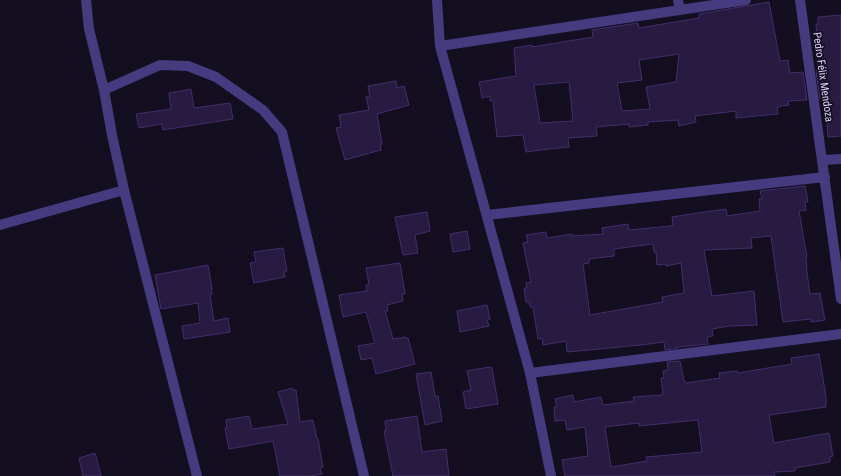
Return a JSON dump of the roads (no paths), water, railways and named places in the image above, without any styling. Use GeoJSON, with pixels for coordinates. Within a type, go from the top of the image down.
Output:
{"type":"FeatureCollection","features":[{"type":"Feature","properties":{"kind":"street"},"geometry":{"type":"LineString","coordinates":[[86,0],[89,29],[104,90],[124,190],[197,476]]}},
{"type":"Feature","properties":{"kind":"street"},"geometry":{"type":"LineString","coordinates":[[437,0],[440,46],[530,373],[551,476]]}},
{"type":"Feature","properties":{"kind":"street"},"geometry":{"type":"LineString","coordinates":[[440,46],[679,5],[746,0]]}},
{"type":"Feature","properties":{"kind":"street","name":"Pedro Félix Mendoza"},"geometry":{"type":"LineString","coordinates":[[800,0],[841,299]]}},
{"type":"Feature","properties":{"kind":"street"},"geometry":{"type":"LineString","coordinates":[[104,90],[160,66],[188,66],[216,77],[263,110],[282,132],[364,476]]}},
{"type":"Feature","properties":{"kind":"street"},"geometry":{"type":"LineString","coordinates":[[822,160],[841,159]]}},
{"type":"Feature","properties":{"kind":"street"},"geometry":{"type":"LineString","coordinates":[[487,215],[824,177]]}},
{"type":"Feature","properties":{"kind":"street"},"geometry":{"type":"LineString","coordinates":[[0,224],[124,190]]}},
{"type":"Feature","properties":{"kind":"street"},"geometry":{"type":"LineString","coordinates":[[530,373],[841,334]]}}]}
